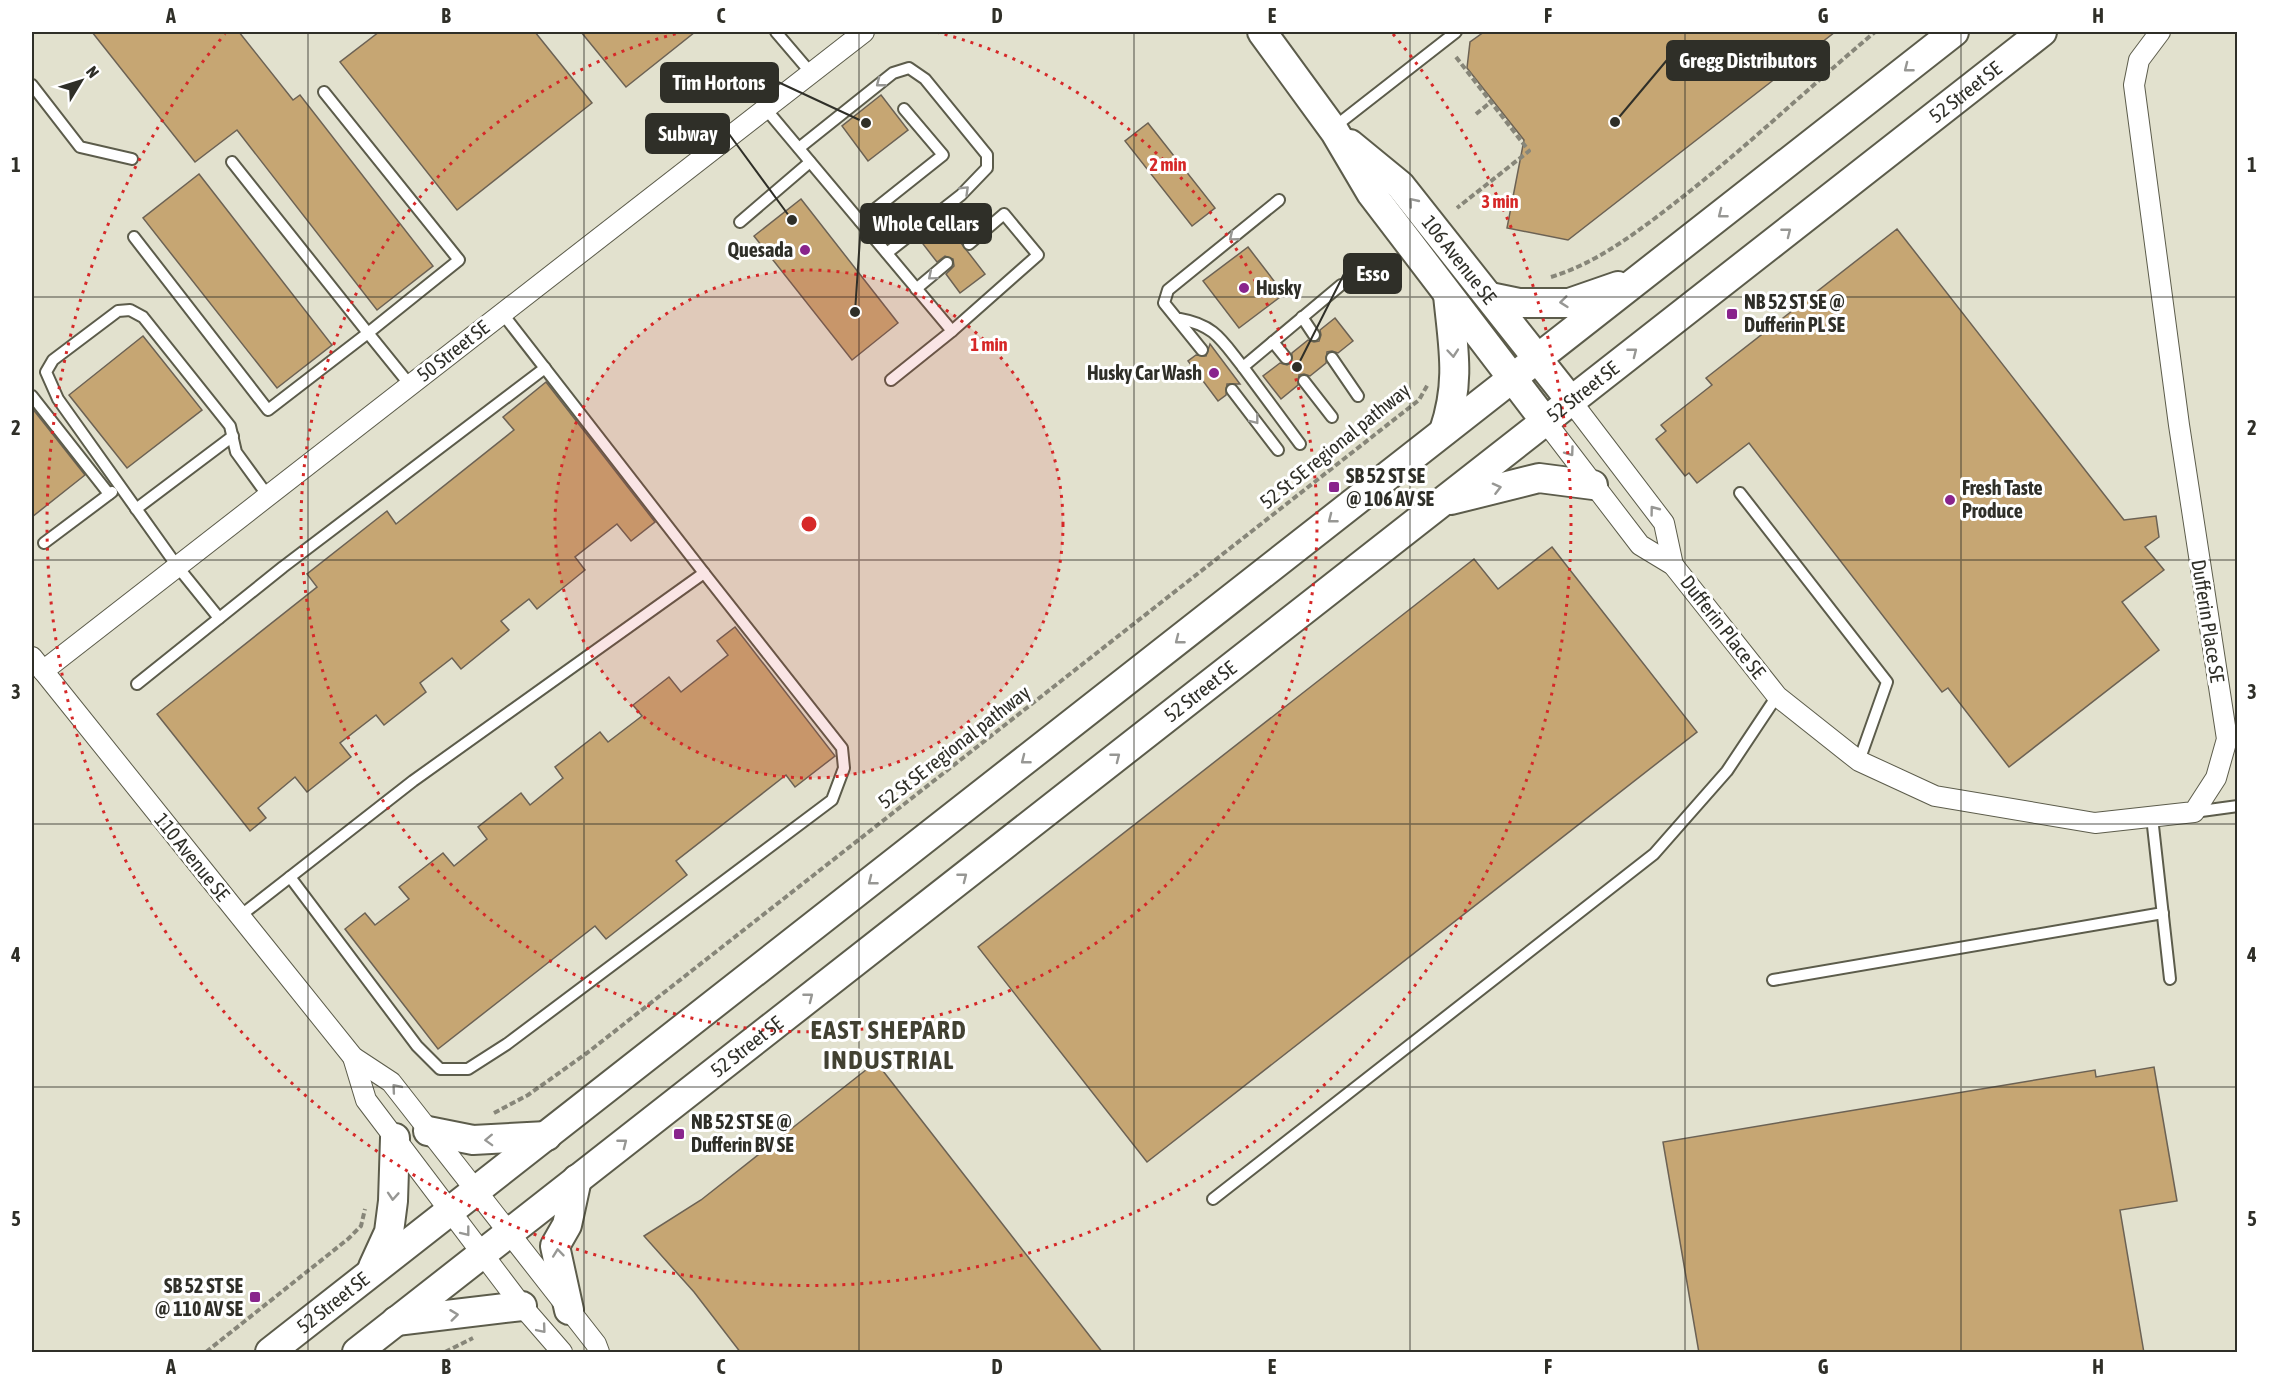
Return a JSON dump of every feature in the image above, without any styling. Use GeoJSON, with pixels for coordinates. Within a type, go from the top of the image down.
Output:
{"type":"FeatureCollection","features":[{"type":"Feature","properties":{"kind":"main road","name":"106 Avenue SE"},"geometry":{"type":"LineString","coordinates":[[1262,32],[1334,130],[1371,193],[1545,421]]}},
{"type":"Feature","properties":{"kind":"main road","name":"52 Street SE"},"geometry":{"type":"LineString","coordinates":[[270,1353],[371,1271],[547,1136],[1954,32]]}},
{"type":"Feature","properties":{"kind":"main road","name":"52 Street SE"},"geometry":{"type":"LineString","coordinates":[[357,1353],[2042,32]]}},
{"type":"Feature","properties":{"kind":"main road","name":"106 Avenue SE"},"geometry":{"type":"LineString","coordinates":[[1334,130],[1400,185],[1571,401]]}},
{"type":"Feature","properties":{"kind":"main road"},"geometry":{"type":"LineString","coordinates":[[1490,297],[1519,303],[1569,303],[1640,278]]}},
{"type":"Feature","properties":{"kind":"main road"},"geometry":{"type":"LineString","coordinates":[[1444,431],[1454,402],[1455,375],[1448,295]]}},
{"type":"Feature","properties":{"kind":"main road"},"geometry":{"type":"LineString","coordinates":[[1440,503],[1539,478],[1593,485]]}},
{"type":"Feature","properties":{"kind":"main road"},"geometry":{"type":"LineString","coordinates":[[428,1131],[473,1140],[547,1136]]}},
{"type":"Feature","properties":{"kind":"main road"},"geometry":{"type":"LineString","coordinates":[[371,1271],[389,1232],[393,1201],[395,1138]]}},
{"type":"Feature","properties":{"kind":"main road"},"geometry":{"type":"LineString","coordinates":[[569,1310],[555,1246],[567,1225],[577,1179]]}},
{"type":"Feature","properties":{"kind":"main road"},"geometry":{"type":"LineString","coordinates":[[396,1321],[522,1306]]}},
{"type":"Feature","properties":{"kind":"street","name":"50 Street SE"},"geometry":{"type":"LineString","coordinates":[[37,664],[177,566],[864,32]]}},
{"type":"Feature","properties":{"kind":"street","name":"Dufferin Place SE"},"geometry":{"type":"LineString","coordinates":[[1545,421],[1640,545],[1673,565],[1777,696],[1859,761],[1935,796],[2095,823],[2194,812],[2216,778],[2227,739],[2179,425],[2134,85],[2139,60],[2160,32]]}},
{"type":"Feature","properties":{"kind":"street","name":"Dufferin Place SE"},"geometry":{"type":"LineString","coordinates":[[1571,401],[1664,523],[1673,565]]}},
{"type":"Feature","properties":{"kind":"street","name":"110 Avenue SE"},"geometry":{"type":"LineString","coordinates":[[37,664],[353,1057],[391,1082],[596,1344],[599,1353]]}},
{"type":"Feature","properties":{"kind":"street","name":"110 Avenue SE"},"geometry":{"type":"LineString","coordinates":[[353,1057],[366,1100],[522,1306],[562,1353]]}},
{"type":"Feature","properties":{"kind":"lane"},"geometry":{"type":"LineString","coordinates":[[776,32],[811,73]]}},
{"type":"Feature","properties":{"kind":"lane"},"geometry":{"type":"LineString","coordinates":[[1334,130],[1456,32]]}},
{"type":"Feature","properties":{"kind":"lane"},"geometry":{"type":"LineString","coordinates":[[799,148],[893,73],[909,68],[925,79],[987,155],[987,168],[961,195],[887,253]]}},
{"type":"Feature","properties":{"kind":"lane"},"geometry":{"type":"LineString","coordinates":[[32,85],[80,147],[132,159]]}},
{"type":"Feature","properties":{"kind":"lane"},"geometry":{"type":"LineString","coordinates":[[134,237],[267,410],[368,333],[459,260],[324,92]]}},
{"type":"Feature","properties":{"kind":"lane"},"geometry":{"type":"LineString","coordinates":[[765,108],[952,331]]}},
{"type":"Feature","properties":{"kind":"lane"},"geometry":{"type":"LineString","coordinates":[[860,221],[944,155],[904,109]]}},
{"type":"Feature","properties":{"kind":"lane"},"geometry":{"type":"LineString","coordinates":[[232,162],[410,385]]}},
{"type":"Feature","properties":{"kind":"lane"},"geometry":{"type":"LineString","coordinates":[[740,222],[810,162]]}},
{"type":"Feature","properties":{"kind":"lane"},"geometry":{"type":"LineString","coordinates":[[1203,350],[1180,319],[1164,303],[1168,290],[1279,200]]}},
{"type":"Feature","properties":{"kind":"lane"},"geometry":{"type":"LineString","coordinates":[[891,380],[952,331],[1038,255],[1004,214],[969,244]]}},
{"type":"Feature","properties":{"kind":"lane"},"geometry":{"type":"LineString","coordinates":[[916,289],[947,263]]}},
{"type":"Feature","properties":{"kind":"lane"},"geometry":{"type":"LineString","coordinates":[[1243,367],[1341,285]]}},
{"type":"Feature","properties":{"kind":"lane"},"geometry":{"type":"LineString","coordinates":[[219,618],[177,566],[58,399],[46,372],[53,360],[118,311],[130,310],[143,317],[230,426],[237,452],[268,496]]}},
{"type":"Feature","properties":{"kind":"lane"},"geometry":{"type":"LineString","coordinates":[[290,877],[417,1046],[440,1069],[468,1069],[507,1044],[832,800],[844,768],[842,748],[502,313]]}},
{"type":"Feature","properties":{"kind":"lane"},"geometry":{"type":"LineString","coordinates":[[1302,317],[1314,335]]}},
{"type":"Feature","properties":{"kind":"lane"},"geometry":{"type":"LineString","coordinates":[[1180,319],[1199,322],[1215,331],[1300,444]]}},
{"type":"Feature","properties":{"kind":"lane"},"geometry":{"type":"LineString","coordinates":[[1273,342],[1286,358]]}},
{"type":"Feature","properties":{"kind":"lane"},"geometry":{"type":"LineString","coordinates":[[1332,358],[1358,396]]}},
{"type":"Feature","properties":{"kind":"lane"},"geometry":{"type":"LineString","coordinates":[[137,684],[219,618],[545,368]]}},
{"type":"Feature","properties":{"kind":"lane"},"geometry":{"type":"LineString","coordinates":[[1304,381],[1332,417]]}},
{"type":"Feature","properties":{"kind":"lane"},"geometry":{"type":"LineString","coordinates":[[1232,390],[1278,450]]}},
{"type":"Feature","properties":{"kind":"lane"},"geometry":{"type":"LineString","coordinates":[[32,396],[109,494]]}},
{"type":"Feature","properties":{"kind":"lane"},"geometry":{"type":"LineString","coordinates":[[136,509],[233,436]]}},
{"type":"Feature","properties":{"kind":"lane"},"geometry":{"type":"LineString","coordinates":[[44,543],[120,486]]}},
{"type":"Feature","properties":{"kind":"lane"},"geometry":{"type":"LineString","coordinates":[[1740,493],[1887,682],[1859,761]]}},
{"type":"Feature","properties":{"kind":"lane"},"geometry":{"type":"LineString","coordinates":[[240,916],[413,781],[704,573]]}},
{"type":"Feature","properties":{"kind":"lane"},"geometry":{"type":"LineString","coordinates":[[1213,1199],[1654,854],[1727,771],[1777,696]]}},
{"type":"Feature","properties":{"kind":"lane"},"geometry":{"type":"LineString","coordinates":[[2194,812],[2238,806]]}},
{"type":"Feature","properties":{"kind":"lane"},"geometry":{"type":"LineString","coordinates":[[2152,816],[2170,979]]}},
{"type":"Feature","properties":{"kind":"lane"},"geometry":{"type":"LineString","coordinates":[[1773,980],[2163,913]]}},
{"type":"Feature","properties":{"kind":"path"},"geometry":{"type":"LineString","coordinates":[[1547,278],[1577,267],[1617,245],[1649,223],[1735,157],[1875,32]]}},
{"type":"Feature","properties":{"kind":"path"},"geometry":{"type":"LineString","coordinates":[[1456,57],[1529,151],[1457,208]]}},
{"type":"Feature","properties":{"kind":"path"},"geometry":{"type":"LineString","coordinates":[[1476,114],[1492,101]]}},
{"type":"Feature","properties":{"kind":"path","name":"52 St SE regional pathway"},"geometry":{"type":"LineString","coordinates":[[492,1114],[528,1095],[586,1053],[825,867],[1419,400],[1430,381]]}},
{"type":"Feature","properties":{"kind":"path"},"geometry":{"type":"LineString","coordinates":[[206,1353],[348,1239],[361,1226],[366,1204]]}},
{"type":"Feature","properties":{"kind":"building"},"geometry":{"type":"Polygon","coordinates":[[[92,32],[239,32],[293,100],[300,95],[433,266],[377,310],[237,130],[195,162],[92,32]]]}},
{"type":"Feature","properties":{"kind":"building"},"geometry":{"type":"Polygon","coordinates":[[[379,32],[535,32],[592,103],[457,210],[340,62],[379,32]]]}},
{"type":"Feature","properties":{"kind":"building"},"geometry":{"type":"Polygon","coordinates":[[[581,32],[695,32],[626,87],[581,32]]]}},
{"type":"Feature","properties":{"kind":"building"},"geometry":{"type":"Polygon","coordinates":[[[1484,32],[1835,32],[1568,240],[1507,228],[1524,140],[1467,68],[1470,42],[1484,32]]]}},
{"type":"Feature","properties":{"kind":"building"},"geometry":{"type":"Polygon","coordinates":[[[881,95],[908,130],[868,161],[842,126],[881,95]]]}},
{"type":"Feature","properties":{"kind":"building"},"geometry":{"type":"Polygon","coordinates":[[[1148,123],[1215,208],[1192,226],[1125,141],[1148,123]]]}},
{"type":"Feature","properties":{"kind":"building"},"geometry":{"type":"Polygon","coordinates":[[[199,174],[332,345],[277,388],[143,218],[199,174]]]}},
{"type":"Feature","properties":{"kind":"building"},"geometry":{"type":"Polygon","coordinates":[[[801,199],[898,323],[852,360],[754,236],[801,199]]]}},
{"type":"Feature","properties":{"kind":"building"},"geometry":{"type":"Polygon","coordinates":[[[947,225],[985,274],[960,293],[946,274],[954,266],[953,259],[945,256],[937,262],[923,244],[947,225]]]}},
{"type":"Feature","properties":{"kind":"building","name":"Fresh Taste Produce"},"geometry":{"type":"Polygon","coordinates":[[[1897,229],[2124,520],[2156,516],[2159,537],[2145,547],[2164,570],[2122,602],[2159,650],[2009,767],[1948,688],[1942,692],[1749,443],[1697,483],[1689,473],[1685,476],[1656,439],[1666,431],[1661,425],[1712,385],[1706,378],[1897,229]]]}},
{"type":"Feature","properties":{"kind":"building","name":"Husky"},"geometry":{"type":"Polygon","coordinates":[[[1248,247],[1284,294],[1239,328],[1203,281],[1248,247]]]}},
{"type":"Feature","properties":{"kind":"building"},"geometry":{"type":"Polygon","coordinates":[[[1335,318],[1353,341],[1338,353],[1327,352],[1326,363],[1310,376],[1299,375],[1298,385],[1281,399],[1263,376],[1280,363],[1287,365],[1291,363],[1292,353],[1308,340],[1319,341],[1320,330],[1335,318]]]}},
{"type":"Feature","properties":{"kind":"building"},"geometry":{"type":"Polygon","coordinates":[[[143,336],[202,410],[127,468],[69,395],[143,336]]]}},
{"type":"Feature","properties":{"kind":"building","name":"Husky Car Wash"},"geometry":{"type":"Polygon","coordinates":[[[1210,344],[1240,384],[1227,384],[1226,395],[1218,401],[1188,361],[1196,355],[1206,356],[1210,344]]]}},
{"type":"Feature","properties":{"kind":"building"},"geometry":{"type":"Polygon","coordinates":[[[546,382],[655,522],[631,541],[617,524],[575,557],[585,570],[537,609],[529,599],[501,621],[509,630],[461,669],[452,658],[420,683],[426,692],[384,725],[376,715],[340,743],[351,757],[307,792],[295,777],[258,808],[266,818],[250,831],[157,714],[317,587],[307,574],[387,511],[396,524],[514,430],[503,417],[546,382]]]}},
{"type":"Feature","properties":{"kind":"building"},"geometry":{"type":"Polygon","coordinates":[[[32,408],[85,475],[32,517],[32,408]]]}},
{"type":"Feature","properties":{"kind":"building"},"geometry":{"type":"Polygon","coordinates":[[[1552,547],[1697,732],[1147,1162],[978,947],[1474,559],[1498,589],[1552,547]]]}},
{"type":"Feature","properties":{"kind":"building"},"geometry":{"type":"Polygon","coordinates":[[[735,627],[835,756],[795,787],[786,775],[676,861],[687,875],[606,939],[595,926],[438,1049],[345,929],[365,913],[375,925],[409,899],[399,887],[443,853],[454,866],[487,839],[478,827],[521,793],[530,805],[563,778],[555,767],[600,732],[608,742],[642,716],[633,705],[669,677],[681,692],[728,655],[717,641],[735,627]]]}},
{"type":"Feature","properties":{"kind":"building"},"geometry":{"type":"Polygon","coordinates":[[[876,1062],[1103,1353],[741,1353],[694,1292],[644,1236],[701,1200],[876,1062]]]}},
{"type":"Feature","properties":{"kind":"building"},"geometry":{"type":"Polygon","coordinates":[[[2154,1067],[2177,1201],[2120,1210],[2144,1353],[1699,1353],[1663,1142],[2095,1070],[2096,1077],[2154,1067]]]}},
{"type":"Feature","properties":{"kind":"place","name":"Gregg Distributors"},"geometry":{"type":"Point","coordinates":[1615,122]}},
{"type":"Feature","properties":{"kind":"place","name":"Tim Hortons"},"geometry":{"type":"Point","coordinates":[866,123]}},
{"type":"Feature","properties":{"kind":"place","name":"Subway"},"geometry":{"type":"Point","coordinates":[792,220]}},
{"type":"Feature","properties":{"kind":"place","name":"Quesada"},"geometry":{"type":"Point","coordinates":[805,250]}},
{"type":"Feature","properties":{"kind":"place","name":"Husky"},"geometry":{"type":"Point","coordinates":[1244,288]}},
{"type":"Feature","properties":{"kind":"place","name":"Whole Cellars"},"geometry":{"type":"Point","coordinates":[855,312]}},
{"type":"Feature","properties":{"kind":"place","name":"NB 52 ST SE @ Dufferin PL SE"},"geometry":{"type":"Point","coordinates":[1732,314]}},
{"type":"Feature","properties":{"kind":"place","name":"Esso"},"geometry":{"type":"Point","coordinates":[1297,367]}},
{"type":"Feature","properties":{"kind":"place","name":"Husky Car Wash"},"geometry":{"type":"Point","coordinates":[1214,373]}},
{"type":"Feature","properties":{"kind":"place","name":"SB 52 ST SE @ 106 AV SE"},"geometry":{"type":"Point","coordinates":[1334,487]}},
{"type":"Feature","properties":{"kind":"place","name":"Fresh Taste Produce"},"geometry":{"type":"Point","coordinates":[1950,500]}},
{"type":"Feature","properties":{"kind":"place","name":"NB 52 ST SE @ Dufferin BV SE"},"geometry":{"type":"Point","coordinates":[679,1134]}},
{"type":"Feature","properties":{"kind":"place","name":"SB 52 ST SE @ 110 AV SE"},"geometry":{"type":"Point","coordinates":[255,1297]}},
{"type":"Feature","properties":{"kind":"district","name":"EAST SHEPARD INDUSTRIAL"},"geometry":{"type":"Point","coordinates":[889,1045]}}]}
